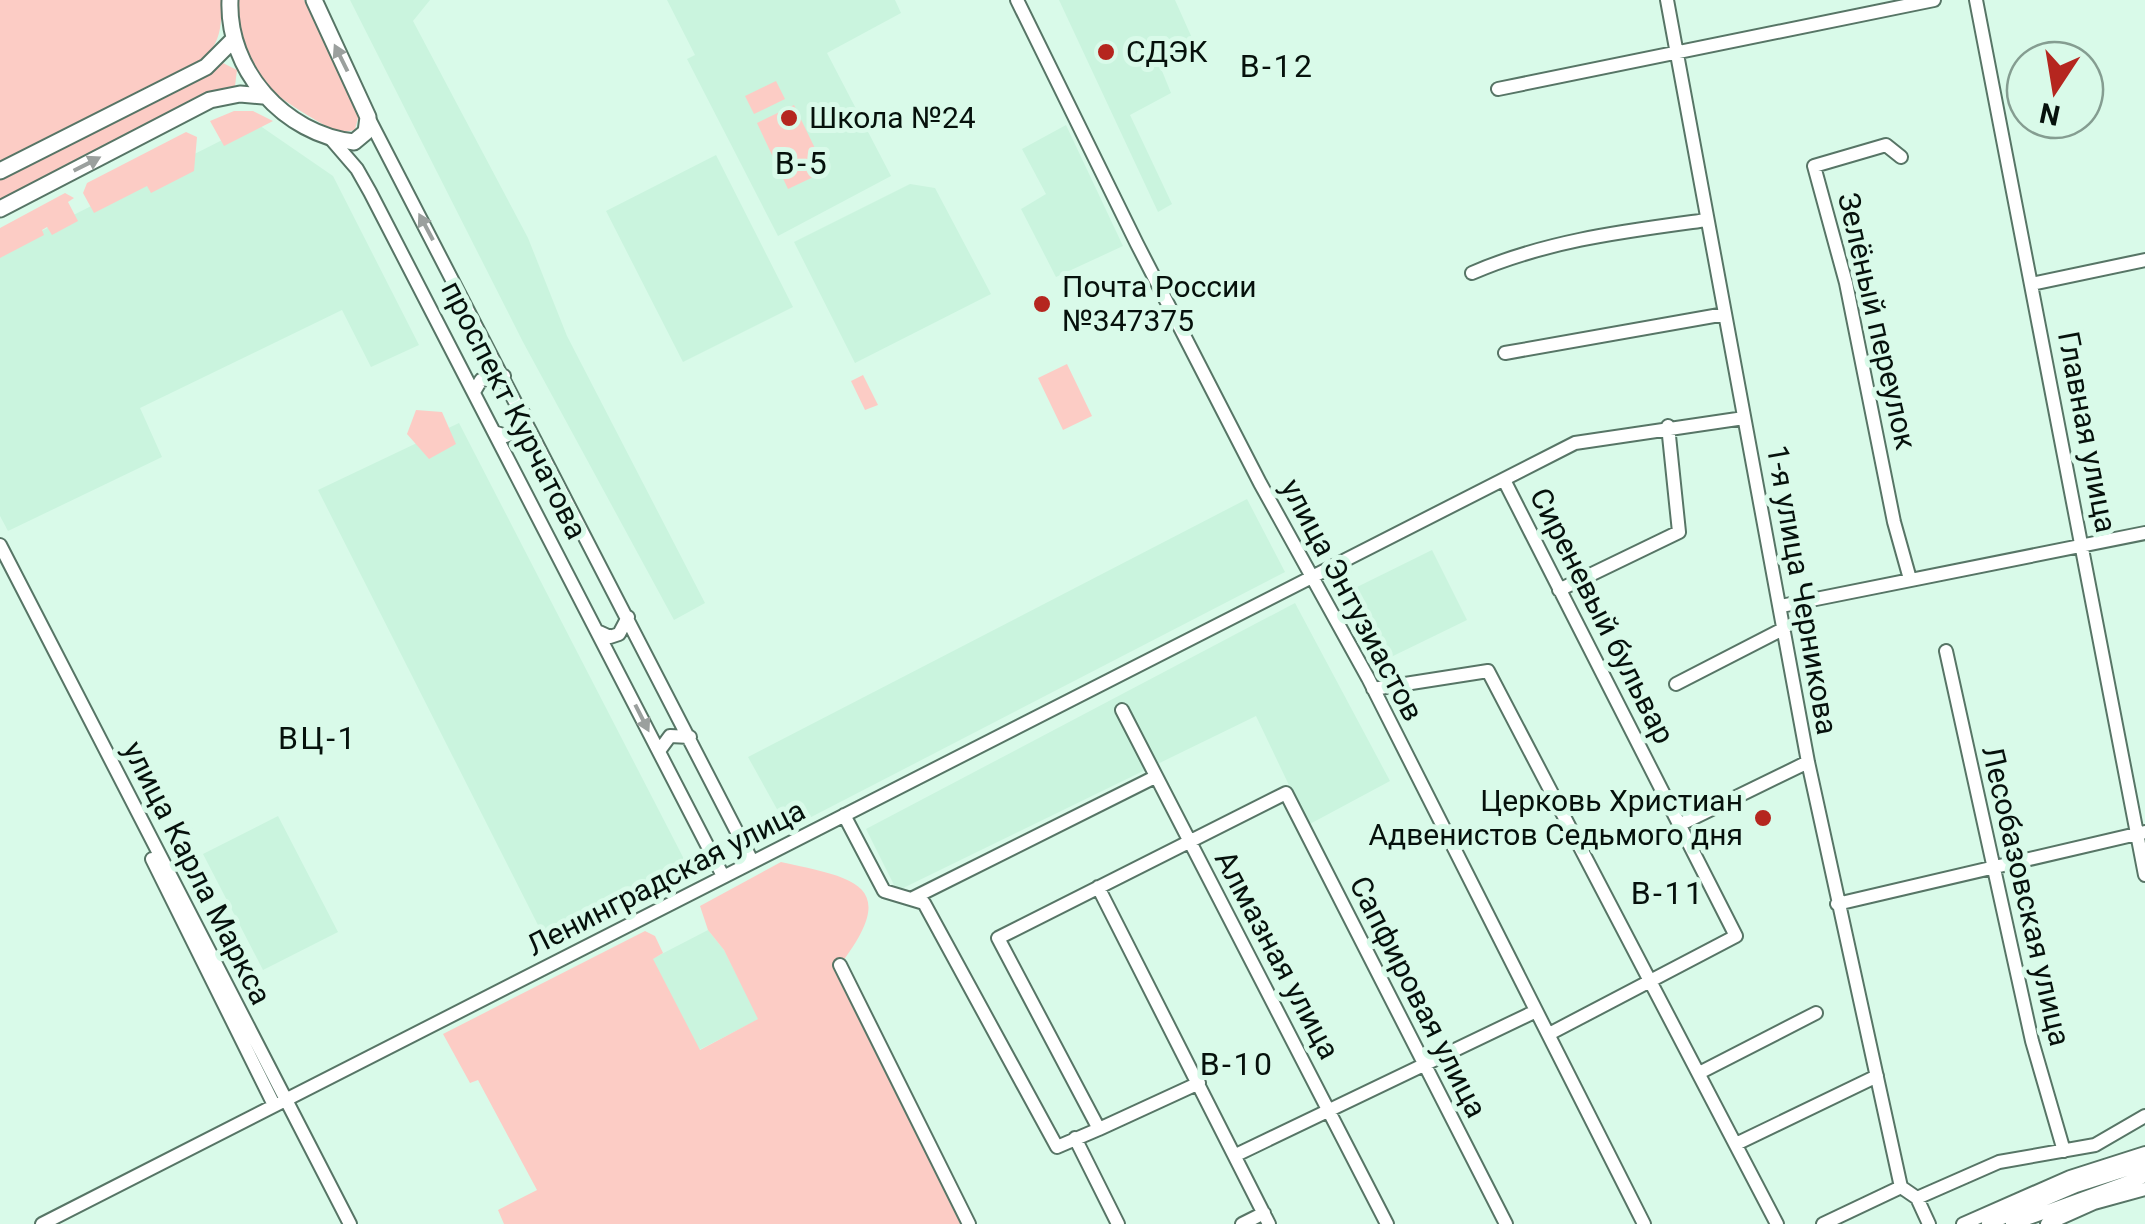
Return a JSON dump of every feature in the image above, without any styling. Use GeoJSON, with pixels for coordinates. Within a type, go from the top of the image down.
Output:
{"type":"FeatureCollection","features":[{"type":"Feature","properties":{"kind":"main road","name":"проспект Курчатова"},"geometry":{"type":"LineString","coordinates":[[230,0],[232,40],[263,96],[332,140]]}},
{"type":"Feature","properties":{"kind":"main road","name":"проспект Курчатова"},"geometry":{"type":"LineString","coordinates":[[314,0],[368,116]]}},
{"type":"Feature","properties":{"kind":"main road"},"geometry":{"type":"LineString","coordinates":[[0,172],[206,67],[232,40]]}},
{"type":"Feature","properties":{"kind":"main road"},"geometry":{"type":"LineString","coordinates":[[0,209],[210,100],[240,94],[263,96]]}},
{"type":"Feature","properties":{"kind":"main road"},"geometry":{"type":"LineString","coordinates":[[332,140],[354,142],[366,132],[368,116]]}},
{"type":"Feature","properties":{"kind":"street","name":"улица Энтузиастов"},"geometry":{"type":"LineString","coordinates":[[1020,0],[1260,484],[1313,573],[1644,1224]]}},
{"type":"Feature","properties":{"kind":"street","name":"1-я улица Черникова"},"geometry":{"type":"LineString","coordinates":[[1667,0],[1808,762],[1902,1187]]}},
{"type":"Feature","properties":{"kind":"street"},"geometry":{"type":"LineString","coordinates":[[1498,89],[1934,0]]}},
{"type":"Feature","properties":{"kind":"street","name":"Главная улица"},"geometry":{"type":"LineString","coordinates":[[1976,0],[2141,833],[2145,875]]}},
{"type":"Feature","properties":{"kind":"street","name":"проспект Курчатова"},"geometry":{"type":"LineString","coordinates":[[368,116],[751,860]]}},
{"type":"Feature","properties":{"kind":"street","name":"проспект Курчатова"},"geometry":{"type":"LineString","coordinates":[[332,140],[358,169],[722,876]]}},
{"type":"Feature","properties":{"kind":"street","name":"Зелёный переулок"},"geometry":{"type":"LineString","coordinates":[[1901,157],[1886,145],[1814,166],[1846,284],[1882,445],[1894,522],[1910,579]]}},
{"type":"Feature","properties":{"kind":"street"},"geometry":{"type":"LineString","coordinates":[[1472,273],[1516,254],[1570,240],[1708,220]]}},
{"type":"Feature","properties":{"kind":"street"},"geometry":{"type":"LineString","coordinates":[[2032,284],[2145,260]]}},
{"type":"Feature","properties":{"kind":"street"},"geometry":{"type":"LineString","coordinates":[[1505,353],[1725,314]]}},
{"type":"Feature","properties":{"kind":"street"},"geometry":{"type":"LineString","coordinates":[[474,392],[481,380],[504,376]]}},
{"type":"Feature","properties":{"kind":"street"},"geometry":{"type":"LineString","coordinates":[[494,432],[506,436],[518,430],[524,414]]}},
{"type":"Feature","properties":{"kind":"street","name":"Ленинградская улица"},"geometry":{"type":"LineString","coordinates":[[41,1224],[1313,573],[1575,443],[1668,426],[1744,418]]}},
{"type":"Feature","properties":{"kind":"street"},"geometry":{"type":"LineString","coordinates":[[1559,590],[1678,532],[1668,426]]}},
{"type":"Feature","properties":{"kind":"street","name":"Сиреневый бульвар"},"geometry":{"type":"LineString","coordinates":[[1504,480],[1736,936],[1651,979]]}},
{"type":"Feature","properties":{"kind":"street"},"geometry":{"type":"LineString","coordinates":[[1781,606],[2145,533]]}},
{"type":"Feature","properties":{"kind":"street","name":"улица Карла Маркса"},"geometry":{"type":"LineString","coordinates":[[0,545],[280,1102]]}},
{"type":"Feature","properties":{"kind":"street","name":"улица Карла Маркса"},"geometry":{"type":"LineString","coordinates":[[0,564],[280,1102],[350,1224]]}},
{"type":"Feature","properties":{"kind":"street"},"geometry":{"type":"LineString","coordinates":[[751,860],[1313,573]]}},
{"type":"Feature","properties":{"kind":"street"},"geometry":{"type":"LineString","coordinates":[[597,631],[610,637],[620,634],[628,617]]}},
{"type":"Feature","properties":{"kind":"street"},"geometry":{"type":"LineString","coordinates":[[1676,684],[1785,628]]}},
{"type":"Feature","properties":{"kind":"street","name":"Лесобазовская улица"},"geometry":{"type":"LineString","coordinates":[[1946,652],[2032,1041],[2064,1151]]}},
{"type":"Feature","properties":{"kind":"street"},"geometry":{"type":"LineString","coordinates":[[1373,689],[1488,671],[1777,1224]]}},
{"type":"Feature","properties":{"kind":"street","name":"Алмазная улица"},"geometry":{"type":"LineString","coordinates":[[1122,710],[1387,1224]]}},
{"type":"Feature","properties":{"kind":"street"},"geometry":{"type":"LineString","coordinates":[[659,751],[670,736],[690,737]]}},
{"type":"Feature","properties":{"kind":"street"},"geometry":{"type":"LineString","coordinates":[[1681,824],[1808,762]]}},
{"type":"Feature","properties":{"kind":"street"},"geometry":{"type":"LineString","coordinates":[[913,898],[1156,777]]}},
{"type":"Feature","properties":{"kind":"street","name":"Сапфировая улица"},"geometry":{"type":"LineString","coordinates":[[1189,842],[1286,793],[1506,1224]]}},
{"type":"Feature","properties":{"kind":"street"},"geometry":{"type":"LineString","coordinates":[[844,815],[884,891],[924,903],[1057,1147],[1200,1083]]}},
{"type":"Feature","properties":{"kind":"street"},"geometry":{"type":"LineString","coordinates":[[1837,904],[2141,833]]}},
{"type":"Feature","properties":{"kind":"street"},"geometry":{"type":"LineString","coordinates":[[1098,1129],[998,938],[1189,842]]}},
{"type":"Feature","properties":{"kind":"street"},"geometry":{"type":"LineString","coordinates":[[1098,887],[1266,1219],[1242,1224]]}},
{"type":"Feature","properties":{"kind":"street"},"geometry":{"type":"LineString","coordinates":[[840,965],[968,1224]]}},
{"type":"Feature","properties":{"kind":"street"},"geometry":{"type":"LineString","coordinates":[[1549,1034],[1651,979]]}},
{"type":"Feature","properties":{"kind":"street"},"geometry":{"type":"LineString","coordinates":[[1236,1156],[1536,1011]]}},
{"type":"Feature","properties":{"kind":"street"},"geometry":{"type":"LineString","coordinates":[[1700,1072],[1816,1013]]}},
{"type":"Feature","properties":{"kind":"street"},"geometry":{"type":"LineString","coordinates":[[1736,1144],[1877,1076]]}},
{"type":"Feature","properties":{"kind":"street"},"geometry":{"type":"LineString","coordinates":[[1917,1198],[1999,1162],[2095,1146],[2145,1116]]}},
{"type":"Feature","properties":{"kind":"street"},"geometry":{"type":"LineString","coordinates":[[1076,1138],[1118,1224]]}},
{"type":"Feature","properties":{"kind":"street"},"geometry":{"type":"LineString","coordinates":[[1964,1224],[2070,1178],[2145,1153]]}},
{"type":"Feature","properties":{"kind":"street"},"geometry":{"type":"LineString","coordinates":[[1988,1224],[2076,1186],[2145,1164]]}},
{"type":"Feature","properties":{"kind":"street"},"geometry":{"type":"LineString","coordinates":[[2012,1224],[2145,1176]]}},
{"type":"Feature","properties":{"kind":"street"},"geometry":{"type":"LineString","coordinates":[[1823,1224],[1902,1187],[1917,1198],[1930,1224]]}},
{"type":"Feature","properties":{"kind":"street"},"geometry":{"type":"LineString","coordinates":[[2047,1224],[2094,1203],[2145,1189]]}},
{"type":"Feature","properties":{"kind":"shaded area"},"geometry":{"type":"Polygon","coordinates":[[[0,0],[222,0],[221,25],[217,40],[202,60],[0,162],[0,0]]]}},
{"type":"Feature","properties":{"kind":"shaded area"},"geometry":{"type":"Polygon","coordinates":[[[236,0],[304,0],[359,114],[355,130],[338,133],[278,96],[265,83],[246,50],[236,0]]]}},
{"type":"Feature","properties":{"kind":"shaded area"},"geometry":{"type":"Polygon","coordinates":[[[350,0],[430,0],[413,21],[528,238],[567,336],[705,603],[674,620],[523,342],[350,0]]]}},
{"type":"Feature","properties":{"kind":"shaded area","name":"Школа №24"},"geometry":{"type":"Polygon","coordinates":[[[667,0],[895,0],[901,13],[827,53],[891,176],[778,236],[687,59],[695,55],[667,0]]]}},
{"type":"Feature","properties":{"kind":"shaded area"},"geometry":{"type":"Polygon","coordinates":[[[1059,0],[1175,0],[1196,47],[1160,66],[1171,93],[1130,115],[1172,204],[1158,212],[1059,0]]]}},
{"type":"Feature","properties":{"kind":"shaded area"},"geometry":{"type":"Polygon","coordinates":[[[221,62],[237,70],[235,86],[0,207],[0,174],[221,62]]]}},
{"type":"Feature","properties":{"kind":"shaded area"},"geometry":{"type":"Polygon","coordinates":[[[776,81],[785,99],[754,114],[745,96],[776,81]]]}},
{"type":"Feature","properties":{"kind":"shaded area"},"geometry":{"type":"Polygon","coordinates":[[[794,105],[826,171],[788,189],[757,123],[794,105]]]}},
{"type":"Feature","properties":{"kind":"shaded area"},"geometry":{"type":"Polygon","coordinates":[[[234,111],[253,111],[273,121],[224,146],[210,121],[234,111]]]}},
{"type":"Feature","properties":{"kind":"shaded area"},"geometry":{"type":"Polygon","coordinates":[[[256,123],[333,176],[419,345],[371,367],[342,310],[140,408],[162,457],[8,531],[0,516],[0,252],[256,123]]]}},
{"type":"Feature","properties":{"kind":"shaded area"},"geometry":{"type":"Polygon","coordinates":[[[1066,125],[1123,246],[1056,277],[1021,209],[1046,194],[1022,149],[1066,125]]]}},
{"type":"Feature","properties":{"kind":"shaded area"},"geometry":{"type":"Polygon","coordinates":[[[186,132],[197,137],[194,171],[151,193],[147,186],[94,213],[83,193],[87,183],[186,132]]]}},
{"type":"Feature","properties":{"kind":"shaded area"},"geometry":{"type":"Polygon","coordinates":[[[716,155],[793,307],[683,362],[606,211],[716,155]]]}},
{"type":"Feature","properties":{"kind":"shaded area"},"geometry":{"type":"Polygon","coordinates":[[[910,184],[935,188],[991,294],[855,363],[794,242],[910,184]]]}},
{"type":"Feature","properties":{"kind":"shaded area"},"geometry":{"type":"Polygon","coordinates":[[[65,193],[74,198],[68,202],[78,221],[52,235],[47,227],[42,230],[44,235],[0,258],[0,228],[65,193]]]}},
{"type":"Feature","properties":{"kind":"shaded area"},"geometry":{"type":"Polygon","coordinates":[[[1067,364],[1092,416],[1063,430],[1038,378],[1067,364]]]}},
{"type":"Feature","properties":{"kind":"shaded area"},"geometry":{"type":"Polygon","coordinates":[[[863,375],[878,405],[865,410],[851,381],[863,375]]]}},
{"type":"Feature","properties":{"kind":"shaded area"},"geometry":{"type":"Polygon","coordinates":[[[416,410],[442,412],[456,444],[429,459],[407,434],[416,410]]]}},
{"type":"Feature","properties":{"kind":"shaded area"},"geometry":{"type":"Polygon","coordinates":[[[459,423],[685,861],[541,931],[318,490],[459,423]]]}},
{"type":"Feature","properties":{"kind":"shaded area"},"geometry":{"type":"Polygon","coordinates":[[[1247,499],[1285,572],[788,829],[748,757],[1247,499]]]}},
{"type":"Feature","properties":{"kind":"shaded area"},"geometry":{"type":"Polygon","coordinates":[[[1432,550],[1467,620],[1391,657],[1357,587],[1432,550]]]}},
{"type":"Feature","properties":{"kind":"shaded area"},"geometry":{"type":"Polygon","coordinates":[[[1295,603],[1390,781],[1308,825],[1256,716],[897,891],[866,829],[1295,603]]]}},
{"type":"Feature","properties":{"kind":"shaded area"},"geometry":{"type":"Polygon","coordinates":[[[278,816],[338,932],[263,970],[203,854],[278,816]]]}},
{"type":"Feature","properties":{"kind":"shaded area"},"geometry":{"type":"Polygon","coordinates":[[[781,862],[848,880],[861,889],[868,901],[867,917],[858,938],[840,965],[965,1224],[504,1224],[498,1210],[537,1190],[478,1080],[470,1083],[443,1034],[645,931],[655,936],[663,953],[653,959],[700,1050],[758,1019],[724,950],[708,930],[700,906],[781,862]]]}},
{"type":"Feature","properties":{"kind":"shaded area"},"geometry":{"type":"Polygon","coordinates":[[[708,930],[724,950],[759,1019],[699,1050],[652,959],[708,930]]]}},
{"type":"Feature","properties":{"kind":"place","name":"СДЭК"},"geometry":{"type":"Point","coordinates":[1106,52]}},
{"type":"Feature","properties":{"kind":"place","name":"Школа №24"},"geometry":{"type":"Point","coordinates":[789,118]}},
{"type":"Feature","properties":{"kind":"place","name":"Почта России №347375"},"geometry":{"type":"Point","coordinates":[1042,304]}},
{"type":"Feature","properties":{"kind":"place","name":"Церковь Христиан Адвенистов Седьмого дня"},"geometry":{"type":"Point","coordinates":[1763,818]}},
{"type":"Feature","properties":{"kind":"district","name":"В-12"},"geometry":{"type":"Point","coordinates":[1277,66]}},
{"type":"Feature","properties":{"kind":"district","name":"В-5"},"geometry":{"type":"Point","coordinates":[802,163]}},
{"type":"Feature","properties":{"kind":"district","name":"ВЦ-1"},"geometry":{"type":"Point","coordinates":[318,738]}},
{"type":"Feature","properties":{"kind":"district","name":"В-11"},"geometry":{"type":"Point","coordinates":[1668,893]}},
{"type":"Feature","properties":{"kind":"district","name":"В-10"},"geometry":{"type":"Point","coordinates":[1237,1064]}}]}
